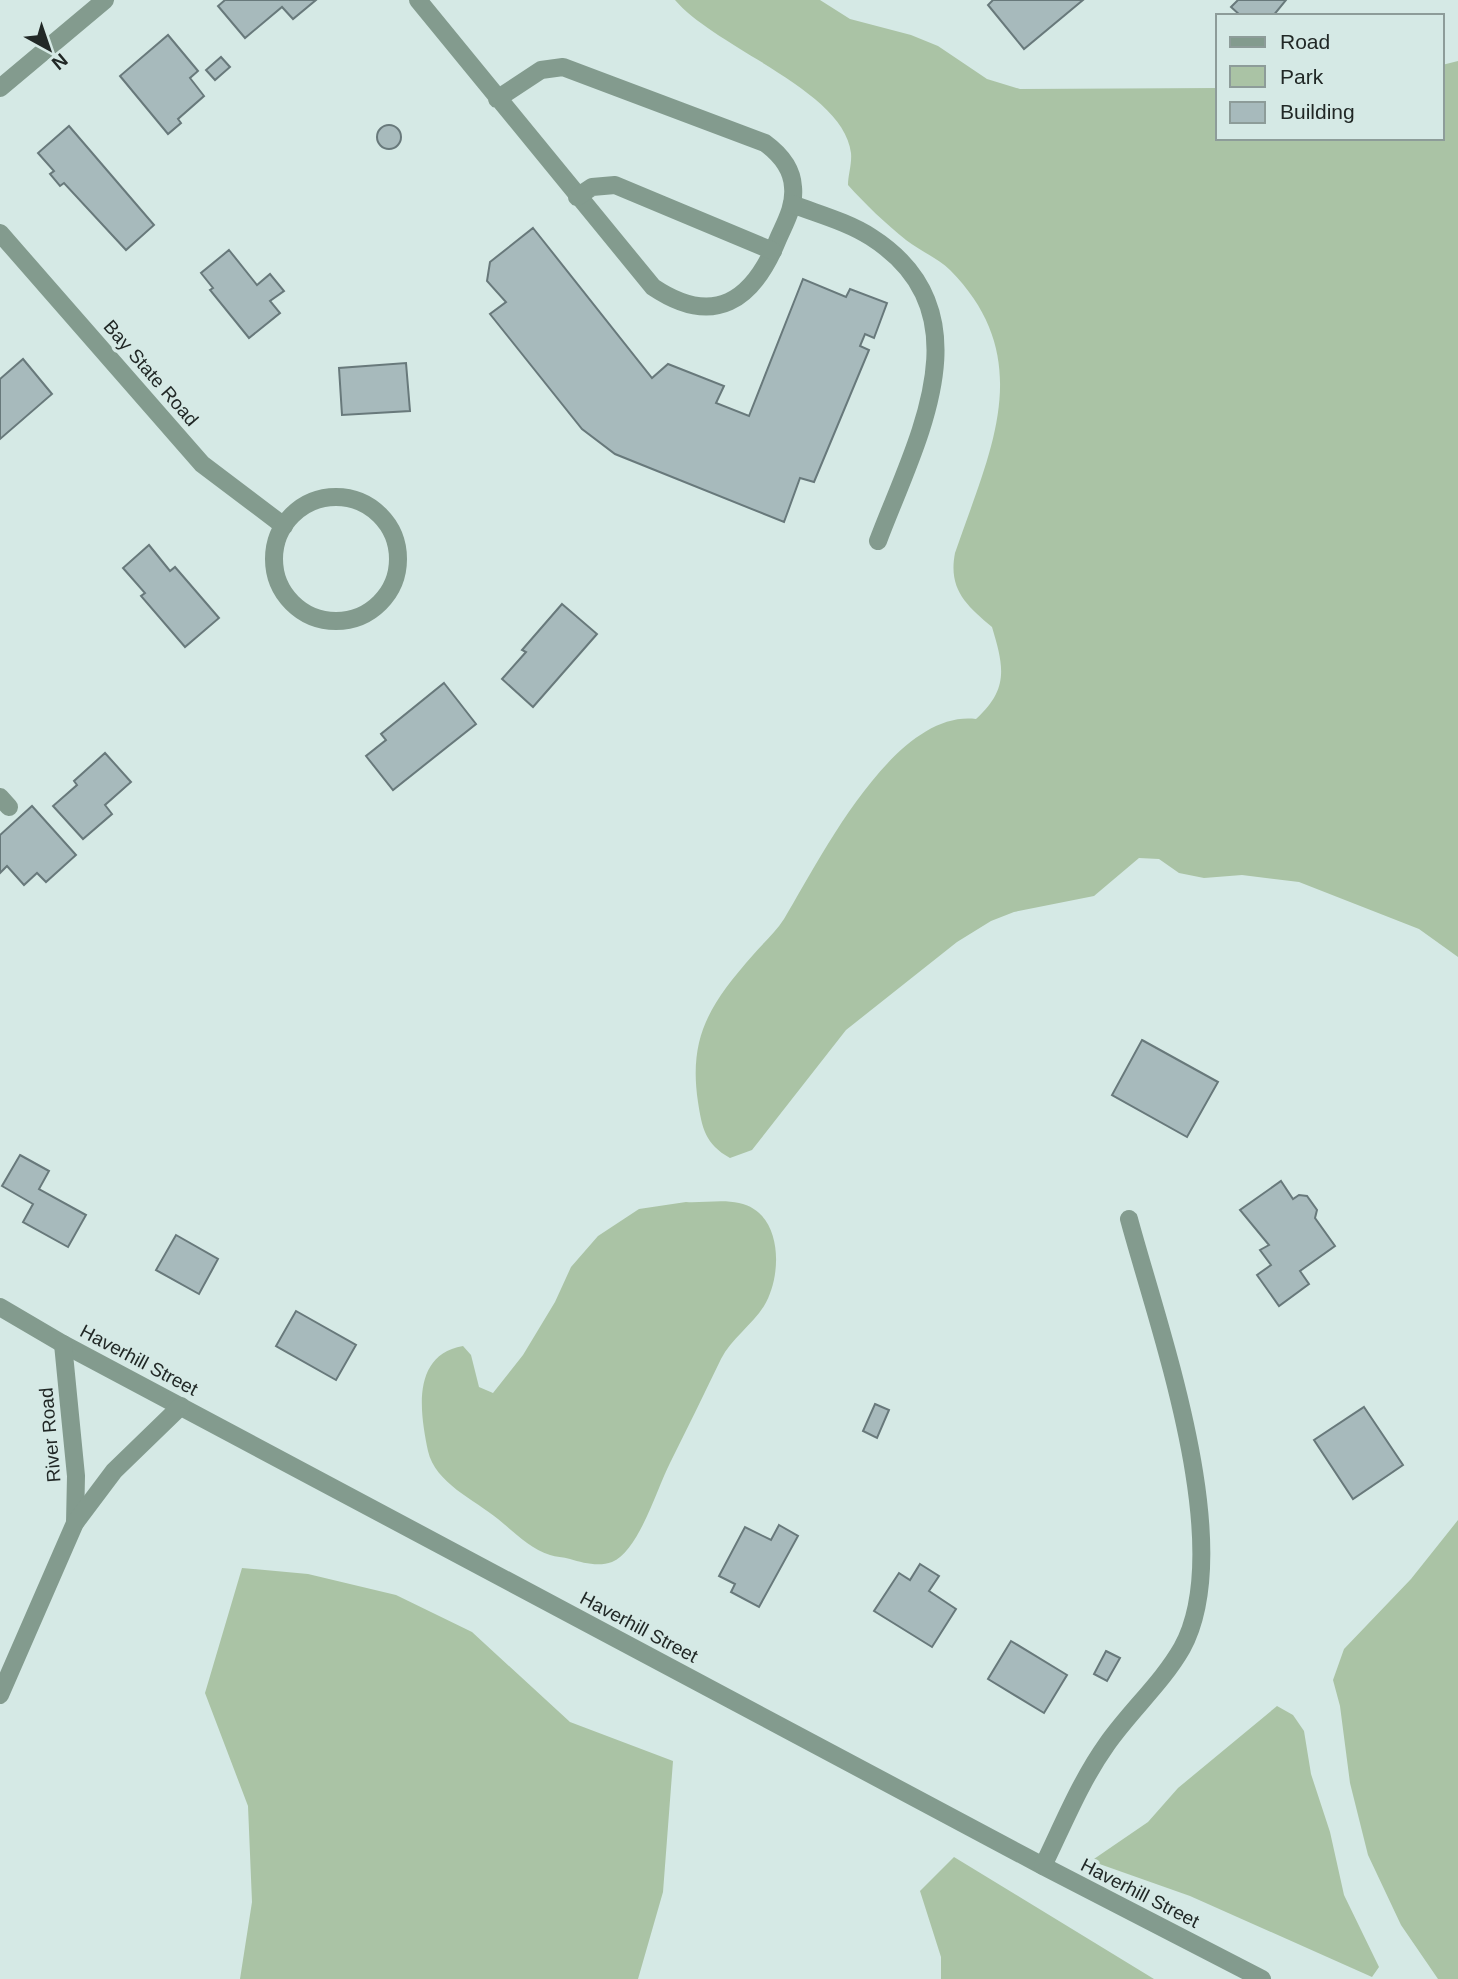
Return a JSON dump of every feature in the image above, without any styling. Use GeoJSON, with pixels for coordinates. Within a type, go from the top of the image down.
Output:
{"type":"FeatureCollection","features":[{"type":"Feature","properties":{"kind":"street"},"geometry":{"type":"LineString","coordinates":[[0,88],[105,0]]}},
{"type":"Feature","properties":{"kind":"street"},"geometry":{"type":"LineString","coordinates":[[418,0],[497,99],[577,197],[653,287],[672,298],[697,306],[722,305],[737,299],[756,279],[773,251],[792,204],[793,187],[789,170],[779,154],[765,143],[557,66],[541,70],[497,99]]}},
{"type":"Feature","properties":{"kind":"street"},"geometry":{"type":"LineString","coordinates":[[577,197],[598,185],[615,185],[773,251]]}},
{"type":"Feature","properties":{"kind":"street"},"geometry":{"type":"LineString","coordinates":[[792,204],[848,226],[886,247],[915,278],[933,317],[937,338],[935,381],[878,541]]}},
{"type":"Feature","properties":{"kind":"street","name":"Bay State Road"},"geometry":{"type":"LineString","coordinates":[[0,233],[202,464],[284,526]]}},
{"type":"Feature","properties":{"kind":"street"},"geometry":{"type":"LineString","coordinates":[[347,497],[370,506],[387,523],[397,545],[397,569],[389,592],[372,610],[350,620],[325,620],[303,612],[285,595],[276,573],[275,548],[284,526],[300,508],[323,498],[347,497]]}},
{"type":"Feature","properties":{"kind":"street"},"geometry":{"type":"LineString","coordinates":[[1043,1866],[1090,1769],[1182,1648],[1196,1616],[1201,1592],[1202,1540],[1198,1495],[1175,1387],[1129,1219]]}},
{"type":"Feature","properties":{"kind":"street","name":"Haverhill Street"},"geometry":{"type":"LineString","coordinates":[[0,1307],[63,1344],[1043,1866],[1262,1979]]}},
{"type":"Feature","properties":{"kind":"street","name":"River Road"},"geometry":{"type":"LineString","coordinates":[[63,1344],[76,1476],[75,1523]]}},
{"type":"Feature","properties":{"kind":"street","name":"River Road"},"geometry":{"type":"LineString","coordinates":[[0,1695],[75,1523],[114,1471],[181,1406]]}},
{"type":"Feature","properties":{"kind":"green space"},"geometry":{"type":"Polygon","coordinates":[[[675,0],[820,0],[850,19],[911,35],[938,46],[987,79],[1020,89],[1216,88],[1216,140],[1444,140],[1444,64],[1458,61],[1458,957],[1419,929],[1299,882],[1242,875],[1204,878],[1179,873],[1159,859],[1139,858],[1094,896],[1014,912],[991,921],[957,942],[846,1030],[752,1150],[730,1158],[710,1141],[701,1120],[696,1058],[706,1022],[725,989],[781,924],[839,827],[889,762],[916,738],[946,722],[976,719],[987,708],[999,687],[1001,666],[992,627],[961,595],[954,577],[954,566],[955,553],[992,443],[999,408],[1000,373],[993,338],[977,304],[950,270],[898,234],[848,185],[851,153],[843,130],[826,109],[776,71],[694,18],[675,0]]]}},
{"type":"Feature","properties":{"kind":"green space"},"geometry":{"type":"Polygon","coordinates":[[[686,1202],[739,1203],[753,1209],[764,1219],[775,1246],[776,1262],[770,1293],[759,1313],[721,1359],[639,1532],[622,1556],[612,1562],[596,1564],[552,1556],[529,1544],[457,1490],[447,1482],[432,1462],[428,1451],[422,1403],[427,1373],[434,1361],[446,1352],[463,1346],[471,1355],[479,1387],[493,1393],[523,1355],[555,1302],[571,1267],[598,1236],[639,1209],[686,1202]]]}},
{"type":"Feature","properties":{"kind":"green space"},"geometry":{"type":"Polygon","coordinates":[[[1458,1520],[1458,1979],[1438,1979],[1401,1925],[1368,1855],[1350,1783],[1340,1706],[1333,1680],[1344,1649],[1411,1579],[1458,1520]]]}},
{"type":"Feature","properties":{"kind":"green space"},"geometry":{"type":"Polygon","coordinates":[[[242,1568],[308,1574],[396,1595],[472,1632],[570,1722],[673,1761],[663,1892],[638,1979],[240,1979],[252,1902],[248,1806],[205,1693],[242,1568]]]}},
{"type":"Feature","properties":{"kind":"green space"},"geometry":{"type":"Polygon","coordinates":[[[1277,1706],[1293,1715],[1304,1731],[1311,1774],[1330,1832],[1344,1895],[1379,1967],[1372,1977],[1190,1896],[1091,1861],[1148,1822],[1178,1788],[1277,1706]]]}},
{"type":"Feature","properties":{"kind":"green space"},"geometry":{"type":"Polygon","coordinates":[[[954,1857],[1154,1979],[941,1979],[941,1957],[920,1891],[954,1857]]]}},
{"type":"Feature","properties":{"kind":"building"},"geometry":{"type":"Polygon","coordinates":[[[225,0],[316,0],[293,19],[282,7],[245,38],[218,6],[225,0]]]}},
{"type":"Feature","properties":{"kind":"building"},"geometry":{"type":"Polygon","coordinates":[[[993,0],[1083,0],[1024,49],[988,5],[993,0]]]}},
{"type":"Feature","properties":{"kind":"building"},"geometry":{"type":"Polygon","coordinates":[[[1238,0],[1286,0],[1275,14],[1239,14],[1231,7],[1238,0]]]}},
{"type":"Feature","properties":{"kind":"building"},"geometry":{"type":"Polygon","coordinates":[[[168,35],[198,71],[190,78],[204,96],[178,119],[181,123],[168,134],[120,76],[168,35]]]}},
{"type":"Feature","properties":{"kind":"building"},"geometry":{"type":"Polygon","coordinates":[[[221,57],[230,67],[215,80],[206,70],[221,57]]]}},
{"type":"Feature","properties":{"kind":"building"},"geometry":{"type":"Polygon","coordinates":[[[389,125],[397,129],[401,137],[397,145],[389,149],[381,145],[377,137],[381,129],[389,125]]]}},
{"type":"Feature","properties":{"kind":"building"},"geometry":{"type":"Polygon","coordinates":[[[69,126],[154,225],[126,250],[64,183],[60,186],[50,174],[54,171],[38,153],[69,126]]]}},
{"type":"Feature","properties":{"kind":"building"},"geometry":{"type":"Polygon","coordinates":[[[533,228],[652,378],[668,364],[724,386],[716,403],[749,416],[803,279],[846,297],[850,289],[887,303],[874,338],[865,334],[860,346],[869,350],[814,482],[800,478],[784,522],[615,454],[582,429],[490,314],[506,302],[487,281],[490,262],[533,228]]]}},
{"type":"Feature","properties":{"kind":"building"},"geometry":{"type":"Polygon","coordinates":[[[229,250],[257,285],[270,274],[284,291],[270,301],[280,313],[249,338],[210,290],[213,288],[201,273],[229,250]]]}},
{"type":"Feature","properties":{"kind":"building"},"geometry":{"type":"Polygon","coordinates":[[[23,359],[52,394],[0,439],[0,379],[23,359]]]}},
{"type":"Feature","properties":{"kind":"building"},"geometry":{"type":"Polygon","coordinates":[[[406,363],[410,411],[342,415],[339,368],[406,363]]]}},
{"type":"Feature","properties":{"kind":"building"},"geometry":{"type":"Polygon","coordinates":[[[149,545],[170,571],[175,567],[219,618],[185,647],[141,596],[145,593],[123,568],[149,545]]]}},
{"type":"Feature","properties":{"kind":"building"},"geometry":{"type":"Polygon","coordinates":[[[562,604],[597,634],[533,707],[502,679],[526,652],[522,650],[562,604]]]}},
{"type":"Feature","properties":{"kind":"building"},"geometry":{"type":"Polygon","coordinates":[[[444,683],[476,724],[393,790],[366,756],[386,740],[381,734],[444,683]]]}},
{"type":"Feature","properties":{"kind":"building"},"geometry":{"type":"Polygon","coordinates":[[[105,753],[131,782],[105,805],[112,814],[83,839],[53,806],[77,785],[74,781],[105,753]]]}},
{"type":"Feature","properties":{"kind":"building"},"geometry":{"type":"Polygon","coordinates":[[[32,806],[76,855],[46,882],[37,873],[24,885],[7,866],[0,873],[0,835],[32,806]]]}},
{"type":"Feature","properties":{"kind":"building"},"geometry":{"type":"Polygon","coordinates":[[[1142,1040],[1218,1082],[1187,1137],[1112,1095],[1142,1040]]]}},
{"type":"Feature","properties":{"kind":"building"},"geometry":{"type":"Polygon","coordinates":[[[20,1155],[49,1171],[39,1189],[86,1215],[68,1247],[23,1222],[33,1204],[2,1186],[20,1155]]]}},
{"type":"Feature","properties":{"kind":"building"},"geometry":{"type":"Polygon","coordinates":[[[1281,1181],[1293,1199],[1299,1195],[1307,1196],[1317,1210],[1315,1218],[1335,1246],[1300,1271],[1309,1284],[1279,1306],[1257,1275],[1271,1265],[1260,1250],[1269,1245],[1240,1210],[1281,1181]]]}},
{"type":"Feature","properties":{"kind":"building"},"geometry":{"type":"Polygon","coordinates":[[[176,1235],[218,1259],[199,1294],[156,1270],[176,1235]]]}},
{"type":"Feature","properties":{"kind":"building"},"geometry":{"type":"Polygon","coordinates":[[[296,1311],[356,1345],[336,1380],[276,1346],[296,1311]]]}},
{"type":"Feature","properties":{"kind":"building"},"geometry":{"type":"Polygon","coordinates":[[[875,1404],[889,1410],[877,1438],[863,1431],[875,1404]]]}},
{"type":"Feature","properties":{"kind":"building"},"geometry":{"type":"Polygon","coordinates":[[[1364,1407],[1403,1465],[1353,1499],[1314,1440],[1364,1407]]]}},
{"type":"Feature","properties":{"kind":"building"},"geometry":{"type":"Polygon","coordinates":[[[779,1525],[798,1536],[759,1607],[731,1592],[735,1584],[719,1576],[745,1527],[771,1540],[779,1525]]]}},
{"type":"Feature","properties":{"kind":"building"},"geometry":{"type":"Polygon","coordinates":[[[920,1564],[939,1576],[929,1591],[956,1609],[932,1647],[874,1611],[899,1573],[910,1580],[920,1564]]]}},
{"type":"Feature","properties":{"kind":"building"},"geometry":{"type":"Polygon","coordinates":[[[1011,1641],[1067,1675],[1044,1713],[988,1679],[1011,1641]]]}},
{"type":"Feature","properties":{"kind":"building"},"geometry":{"type":"Polygon","coordinates":[[[1106,1651],[1120,1658],[1107,1681],[1094,1674],[1106,1651]]]}}]}
